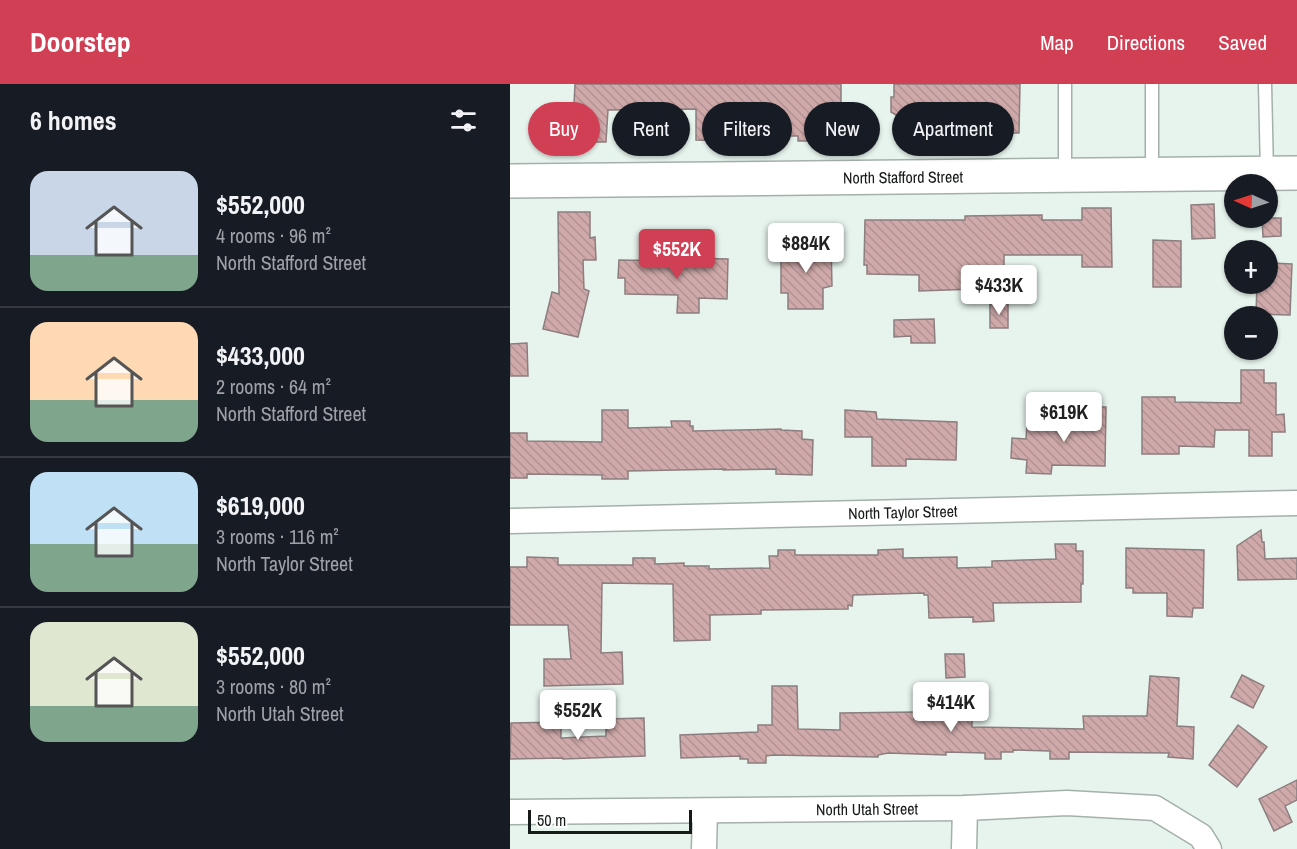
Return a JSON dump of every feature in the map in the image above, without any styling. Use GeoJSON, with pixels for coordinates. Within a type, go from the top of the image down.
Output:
{"type":"FeatureCollection","features":[{"type":"Feature","properties":{"kind":"street","name":"North Stafford Street"},"geometry":{"type":"LineString","coordinates":[[510,181],[1282,173]]}},
{"type":"Feature","properties":{"kind":"street","name":"North Taylor Street"},"geometry":{"type":"LineString","coordinates":[[510,521],[1297,502]]}},
{"type":"Feature","properties":{"kind":"street","name":"North Utah Street"},"geometry":{"type":"LineString","coordinates":[[510,812],[965,807],[1067,803],[1155,808],[1201,836],[1209,849]]}},
{"type":"Feature","properties":{"kind":"street"},"geometry":{"type":"LineString","coordinates":[[964,849],[965,807]]}},
{"type":"Feature","properties":{"kind":"street"},"geometry":{"type":"LineString","coordinates":[[704,849],[705,811]]}},
{"type":"Feature","properties":{"kind":"lane"},"geometry":{"type":"LineString","coordinates":[[1065,84],[1065,174]]}},
{"type":"Feature","properties":{"kind":"lane"},"geometry":{"type":"LineString","coordinates":[[1152,84],[1152,173]]}},
{"type":"Feature","properties":{"kind":"lane"},"geometry":{"type":"LineString","coordinates":[[1265,84],[1282,173]]}},
{"type":"Feature","properties":{"kind":"building"},"geometry":{"type":"Polygon","coordinates":[[[575,84],[841,84],[841,102],[804,102],[804,141],[798,141],[798,136],[792,136],[792,102],[702,102],[702,140],[696,140],[696,109],[690,109],[690,102],[612,102],[612,110],[608,110],[606,142],[600,142],[600,102],[574,102],[575,84]]]}},
{"type":"Feature","properties":{"kind":"building"},"geometry":{"type":"Polygon","coordinates":[[[894,84],[1020,84],[1019,133],[1014,133],[1014,102],[892,102],[892,113],[891,97],[894,97],[894,84]]]}},
{"type":"Feature","properties":{"kind":"building"},"geometry":{"type":"Polygon","coordinates":[[[1214,204],[1215,238],[1192,239],[1191,205],[1214,204]]]}},
{"type":"Feature","properties":{"kind":"building"},"geometry":{"type":"Polygon","coordinates":[[[1082,208],[1111,208],[1112,267],[1082,267],[1082,255],[1004,255],[1004,288],[919,291],[919,275],[867,274],[867,265],[864,265],[865,220],[965,220],[965,216],[1042,215],[1042,220],[1082,220],[1082,208]]]}},
{"type":"Feature","properties":{"kind":"building"},"geometry":{"type":"Polygon","coordinates":[[[558,212],[590,212],[590,238],[595,237],[596,260],[583,260],[584,289],[589,291],[578,337],[543,329],[552,292],[559,294],[558,212]]]}},
{"type":"Feature","properties":{"kind":"building"},"geometry":{"type":"Polygon","coordinates":[[[1278,218],[1281,218],[1281,236],[1263,237],[1263,228],[1278,228],[1278,218]]]}},
{"type":"Feature","properties":{"kind":"building"},"geometry":{"type":"Polygon","coordinates":[[[1153,240],[1181,241],[1181,287],[1153,287],[1153,240]]]}},
{"type":"Feature","properties":{"kind":"building"},"geometry":{"type":"Polygon","coordinates":[[[831,243],[832,286],[823,288],[823,309],[788,309],[788,293],[781,293],[781,244],[831,243]]]}},
{"type":"Feature","properties":{"kind":"building"},"geometry":{"type":"Polygon","coordinates":[[[682,258],[728,259],[727,299],[699,298],[699,313],[677,313],[678,295],[625,294],[625,278],[618,278],[619,260],[682,261],[682,258]]]}},
{"type":"Feature","properties":{"kind":"building"},"geometry":{"type":"Polygon","coordinates":[[[1278,263],[1292,264],[1290,315],[1278,315],[1278,306],[1256,306],[1257,294],[1278,294],[1278,263]]]}},
{"type":"Feature","properties":{"kind":"building"},"geometry":{"type":"Polygon","coordinates":[[[990,304],[1008,304],[1008,328],[990,328],[990,304]]]}},
{"type":"Feature","properties":{"kind":"building"},"geometry":{"type":"Polygon","coordinates":[[[934,319],[935,343],[911,343],[911,336],[894,337],[894,320],[934,319]]]}},
{"type":"Feature","properties":{"kind":"building"},"geometry":{"type":"Polygon","coordinates":[[[527,343],[528,376],[510,376],[510,344],[527,343]]]}},
{"type":"Feature","properties":{"kind":"building"},"geometry":{"type":"Polygon","coordinates":[[[1241,370],[1264,370],[1264,383],[1276,383],[1276,415],[1284,414],[1285,432],[1272,432],[1272,456],[1249,456],[1249,430],[1215,430],[1214,447],[1179,446],[1179,454],[1142,454],[1142,397],[1175,397],[1175,402],[1241,403],[1241,370]]]}},
{"type":"Feature","properties":{"kind":"building"},"geometry":{"type":"Polygon","coordinates":[[[1078,407],[1106,407],[1105,466],[1052,465],[1051,474],[1026,473],[1027,460],[1011,458],[1012,438],[1026,439],[1027,424],[1078,428],[1078,407]]]}},
{"type":"Feature","properties":{"kind":"building"},"geometry":{"type":"Polygon","coordinates":[[[602,410],[628,410],[628,428],[672,427],[671,421],[690,421],[693,431],[781,429],[802,431],[802,439],[813,440],[812,475],[776,474],[776,469],[725,469],[628,471],[628,479],[602,479],[602,475],[527,474],[527,478],[510,478],[510,433],[527,433],[527,441],[602,442],[602,410]]]}},
{"type":"Feature","properties":{"kind":"building"},"geometry":{"type":"Polygon","coordinates":[[[845,410],[876,412],[877,419],[957,422],[956,460],[906,459],[906,466],[872,466],[872,437],[845,437],[845,410]]]}},
{"type":"Feature","properties":{"kind":"building"},"geometry":{"type":"Polygon","coordinates":[[[1261,530],[1265,559],[1297,558],[1297,579],[1238,580],[1237,546],[1261,530]]]}},
{"type":"Feature","properties":{"kind":"building"},"geometry":{"type":"Polygon","coordinates":[[[1055,544],[1076,544],[1076,551],[1083,551],[1081,602],[993,603],[994,621],[973,622],[973,617],[929,618],[928,595],[924,593],[853,595],[852,606],[848,605],[848,609],[761,610],[761,614],[710,615],[710,640],[674,641],[673,584],[602,583],[601,653],[622,652],[623,684],[544,686],[544,659],[571,659],[568,625],[510,625],[510,567],[527,567],[527,557],[558,558],[558,565],[633,565],[633,558],[655,558],[655,564],[684,563],[684,566],[709,566],[709,569],[770,568],[769,556],[778,556],[778,550],[795,550],[795,555],[878,555],[878,550],[903,549],[903,558],[957,557],[957,568],[992,567],[992,561],[1056,559],[1055,544]]]}},
{"type":"Feature","properties":{"kind":"building"},"geometry":{"type":"Polygon","coordinates":[[[1126,548],[1204,550],[1203,608],[1193,608],[1192,617],[1167,616],[1167,593],[1133,593],[1133,588],[1126,588],[1126,548]]]}},
{"type":"Feature","properties":{"kind":"building"},"geometry":{"type":"Polygon","coordinates":[[[945,654],[964,654],[965,677],[946,678],[945,654]]]}},
{"type":"Feature","properties":{"kind":"building"},"geometry":{"type":"Polygon","coordinates":[[[1242,675],[1264,686],[1253,708],[1231,697],[1242,675]]]}},
{"type":"Feature","properties":{"kind":"building"},"geometry":{"type":"Polygon","coordinates":[[[1150,676],[1179,678],[1177,726],[1194,727],[1193,759],[1168,757],[1169,753],[1069,752],[1069,759],[1050,759],[1050,751],[1013,750],[1013,752],[1001,752],[1001,759],[985,759],[985,753],[946,752],[946,755],[888,753],[878,755],[878,757],[773,755],[766,756],[766,763],[748,763],[748,759],[740,759],[740,756],[681,758],[680,735],[758,732],[758,725],[772,725],[772,686],[797,686],[798,729],[840,730],[840,713],[914,712],[914,719],[954,721],[954,691],[972,691],[972,727],[1084,729],[1083,716],[1147,716],[1150,676]]]}},
{"type":"Feature","properties":{"kind":"building"},"geometry":{"type":"Polygon","coordinates":[[[644,718],[645,756],[510,759],[511,723],[561,722],[561,738],[606,736],[606,719],[644,718]]]}},
{"type":"Feature","properties":{"kind":"building"},"geometry":{"type":"Polygon","coordinates":[[[1238,725],[1267,747],[1237,787],[1209,765],[1238,725]]]}},
{"type":"Feature","properties":{"kind":"building"},"geometry":{"type":"Polygon","coordinates":[[[1297,780],[1297,800],[1285,806],[1292,822],[1274,831],[1259,799],[1297,780]]]}}]}
